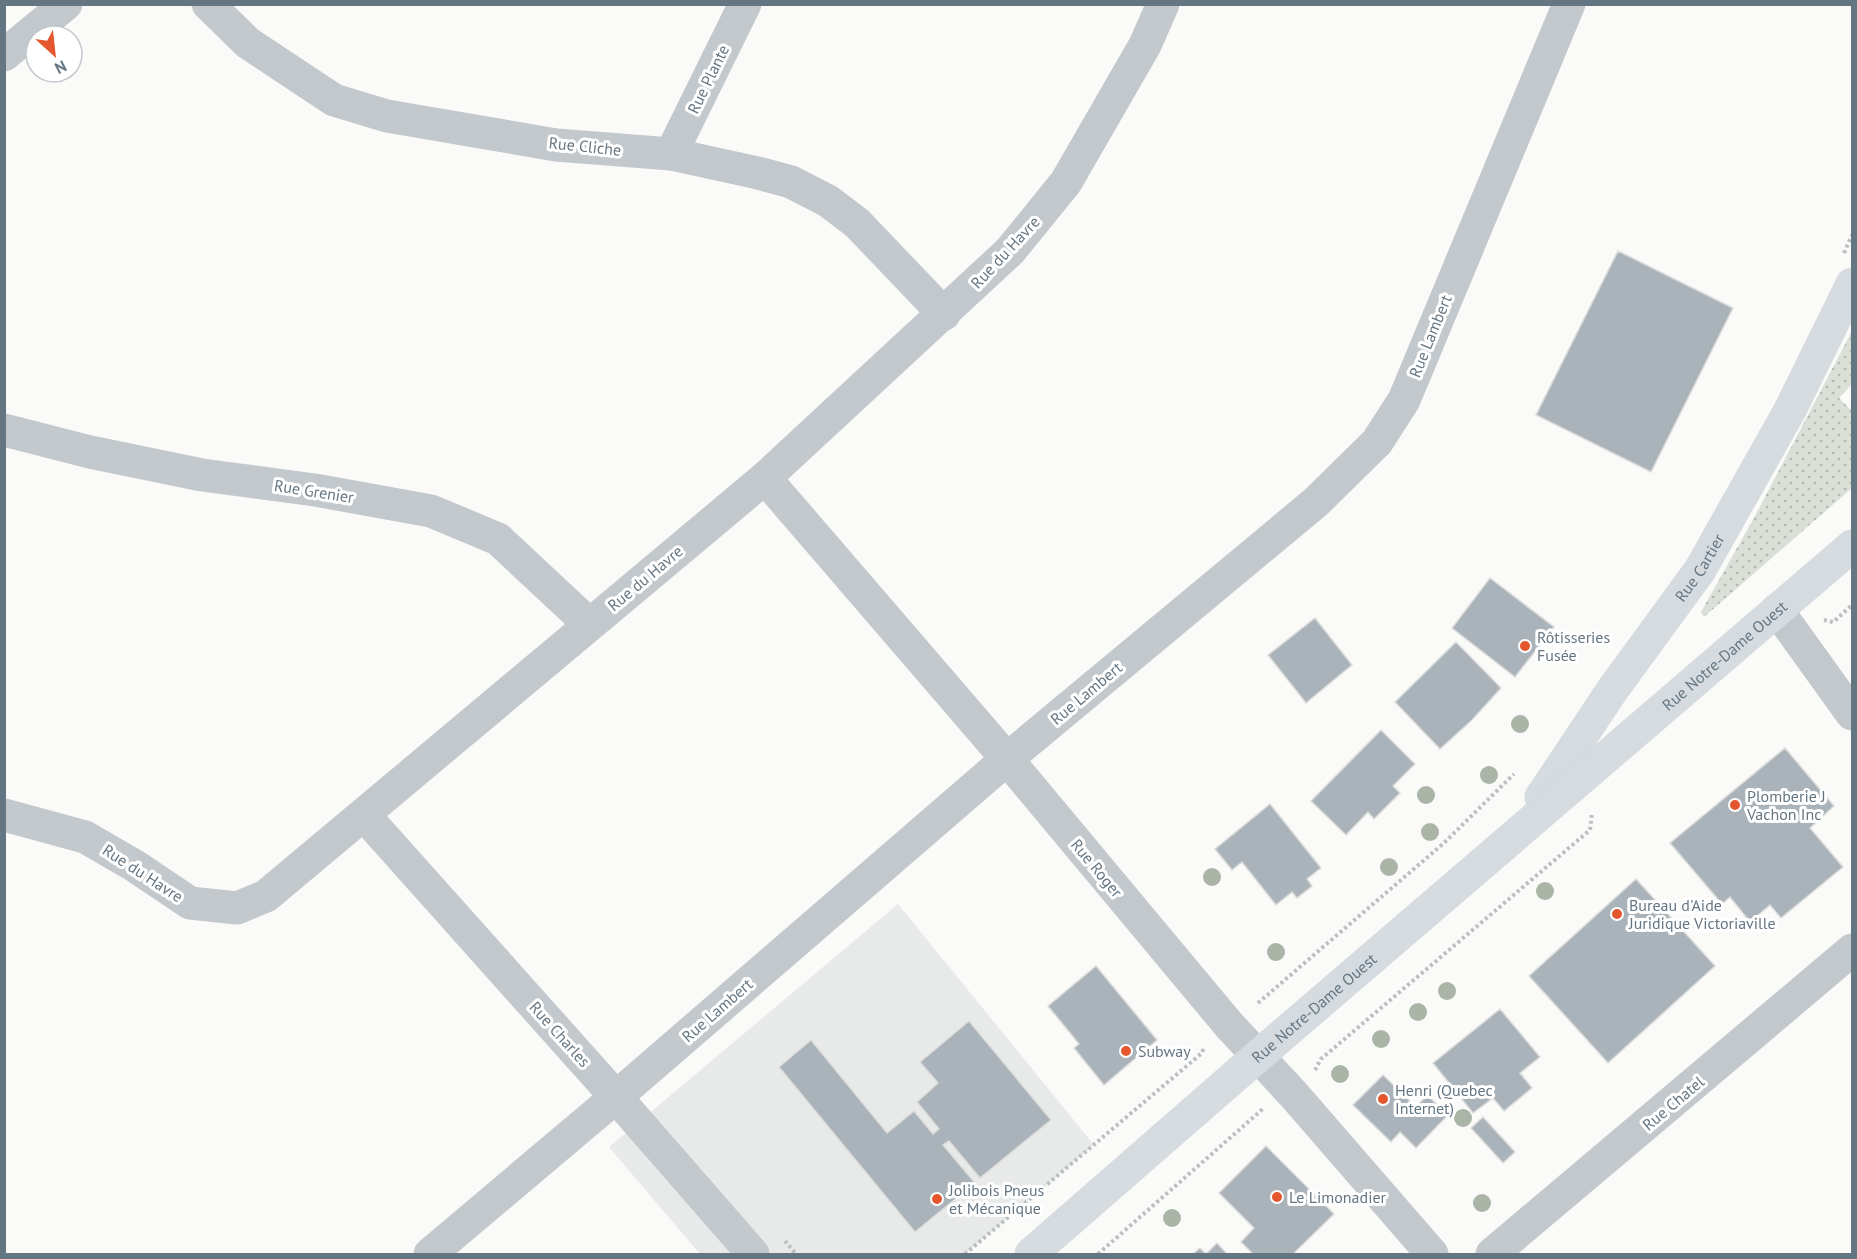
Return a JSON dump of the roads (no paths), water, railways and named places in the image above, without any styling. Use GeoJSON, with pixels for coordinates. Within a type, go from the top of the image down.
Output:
{"type":"FeatureCollection","features":[{"type":"Feature","properties":{"kind":"street"},"geometry":{"type":"LineString","coordinates":[[4,55],[66,4]]}},
{"type":"Feature","properties":{"kind":"street","name":"Rue Cliche"},"geometry":{"type":"LineString","coordinates":[[208,4],[248,42],[334,100],[387,116],[556,145],[671,154],[791,182],[828,201],[857,223],[944,314]]}},
{"type":"Feature","properties":{"kind":"street","name":"Rue Plante"},"geometry":{"type":"LineString","coordinates":[[671,154],[745,4]]}},
{"type":"Feature","properties":{"kind":"street","name":"Rue du Havre"},"geometry":{"type":"LineString","coordinates":[[4,815],[85,837],[135,866],[190,903],[237,908],[266,896],[765,478],[1010,251],[1066,182],[1145,45],[1163,4]]}},
{"type":"Feature","properties":{"kind":"street","name":"Rue Lambert"},"geometry":{"type":"LineString","coordinates":[[430,1254],[616,1097],[1006,759],[1316,502],[1377,442],[1404,400],[1424,347],[1569,4]]}},
{"type":"Feature","properties":{"kind":"street","name":"Rue Cartier"},"geometry":{"type":"LineString","coordinates":[[1517,834],[1613,689],[1700,570],[1790,410],[1852,285]]}},
{"type":"Feature","properties":{"kind":"street","name":"Rue Grenier"},"geometry":{"type":"LineString","coordinates":[[4,430],[90,452],[202,475],[305,489],[431,511],[498,539],[590,624]]}},
{"type":"Feature","properties":{"kind":"street","name":"Rue Roger"},"geometry":{"type":"LineString","coordinates":[[765,478],[1006,759],[1229,1025],[1432,1254]]}},
{"type":"Feature","properties":{"kind":"street","name":"Rue Notre-Dame Ouest"},"geometry":{"type":"LineString","coordinates":[[1031,1254],[1597,763],[1852,546]]}},
{"type":"Feature","properties":{"kind":"street"},"geometry":{"type":"LineString","coordinates":[[1777,610],[1852,714]]}},
{"type":"Feature","properties":{"kind":"street","name":"Rue Charles"},"geometry":{"type":"LineString","coordinates":[[364,815],[753,1254]]}},
{"type":"Feature","properties":{"kind":"street","name":"Rue Chatel"},"geometry":{"type":"LineString","coordinates":[[1492,1254],[1852,950]]}},
{"type":"Feature","properties":{"kind":"place","name":"Rôtisseries Fusée"},"geometry":{"type":"Point","coordinates":[1525,646]}},
{"type":"Feature","properties":{"kind":"place","name":"Plomberie J Vachon Inc"},"geometry":{"type":"Point","coordinates":[1735,805]}},
{"type":"Feature","properties":{"kind":"place","name":"Bureau d'Aide Juridique Victoriaville"},"geometry":{"type":"Point","coordinates":[1617,914]}},
{"type":"Feature","properties":{"kind":"place","name":"Subway"},"geometry":{"type":"Point","coordinates":[1126,1051]}},
{"type":"Feature","properties":{"kind":"place","name":"Henri (Quebec Internet)"},"geometry":{"type":"Point","coordinates":[1383,1099]}},
{"type":"Feature","properties":{"kind":"place","name":"Le Limonadier"},"geometry":{"type":"Point","coordinates":[1277,1197]}},
{"type":"Feature","properties":{"kind":"place","name":"Jolibois Pneus et Mécanique"},"geometry":{"type":"Point","coordinates":[937,1199]}}]}
